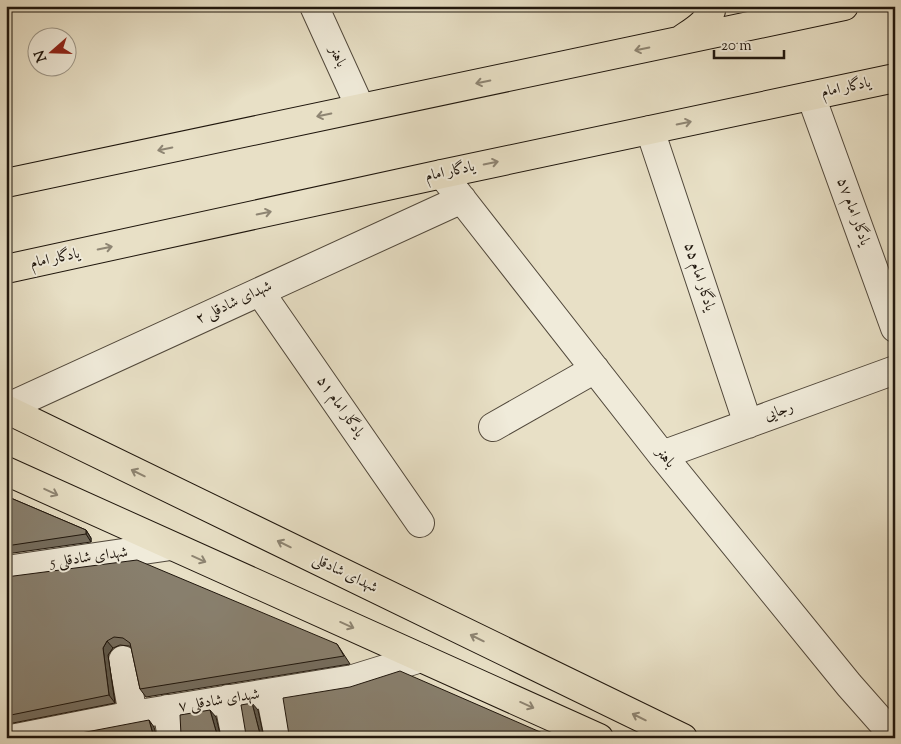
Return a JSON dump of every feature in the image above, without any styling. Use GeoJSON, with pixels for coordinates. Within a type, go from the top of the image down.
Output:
{"type":"FeatureCollection","features":[{"type":"Feature","properties":{"kind":"main road"},"geometry":{"type":"LineString","coordinates":[[679,42],[700,26],[711,14],[712,6]]}},
{"type":"Feature","properties":{"kind":"main road"},"geometry":{"type":"LineString","coordinates":[[6,183],[844,6]]}},
{"type":"Feature","properties":{"kind":"main road","name":"یادگار امام"},"geometry":{"type":"LineString","coordinates":[[6,270],[442,174],[895,78]]}},
{"type":"Feature","properties":{"kind":"main road","name":"شهدای شادقلی"},"geometry":{"type":"LineString","coordinates":[[6,408],[683,738]]}},
{"type":"Feature","properties":{"kind":"main road"},"geometry":{"type":"LineString","coordinates":[[6,471],[599,738]]}},
{"type":"Feature","properties":{"kind":"main road"},"geometry":{"type":"LineString","coordinates":[[494,690],[511,654]]}},
{"type":"Feature","properties":{"kind":"street","name":"باهنر"},"geometry":{"type":"LineString","coordinates":[[314,6],[360,107]]}},
{"type":"Feature","properties":{"kind":"street","name":"یادگار امام ۵۷"},"geometry":{"type":"LineString","coordinates":[[811,96],[895,328]]}},
{"type":"Feature","properties":{"kind":"street","name":"یادگار امام ۵۵"},"geometry":{"type":"LineString","coordinates":[[650,130],[748,424]]}},
{"type":"Feature","properties":{"kind":"street","name":"باهنر"},"geometry":{"type":"LineString","coordinates":[[442,174],[662,455],[849,685],[895,737]]}},
{"type":"Feature","properties":{"kind":"street","name":"شهدای شادقلی ۲"},"geometry":{"type":"LineString","coordinates":[[6,408],[462,199]]}},
{"type":"Feature","properties":{"kind":"street","name":"یادگار امام ۵۱"},"geometry":{"type":"LineString","coordinates":[[260,292],[420,523]]}},
{"type":"Feature","properties":{"kind":"street"},"geometry":{"type":"LineString","coordinates":[[493,428],[595,369]]}},
{"type":"Feature","properties":{"kind":"street","name":"رجایی"},"geometry":{"type":"LineString","coordinates":[[662,455],[895,370]]}},
{"type":"Feature","properties":{"kind":"street","name":"شهدای شادقلی 5"},"geometry":{"type":"LineString","coordinates":[[6,570],[171,546]]}},
{"type":"Feature","properties":{"kind":"street","name":"شهدای شادقلی ۷"},"geometry":{"type":"LineString","coordinates":[[16,738],[86,731],[130,723],[167,709],[353,679],[421,658]]}},
{"type":"Feature","properties":{"kind":"street"},"geometry":{"type":"LineString","coordinates":[[123,660],[130,723]]}},
{"type":"Feature","properties":{"kind":"street"},"geometry":{"type":"LineString","coordinates":[[849,685],[870,724],[872,738]]}},
{"type":"Feature","properties":{"kind":"street"},"geometry":{"type":"LineString","coordinates":[[270,692],[279,738]]}},
{"type":"Feature","properties":{"kind":"street"},"geometry":{"type":"LineString","coordinates":[[228,700],[236,738]]}},
{"type":"Feature","properties":{"kind":"street"},"geometry":{"type":"LineString","coordinates":[[167,709],[172,738]]}},
{"type":"Feature","properties":{"kind":"building"},"geometry":{"type":"Polygon","coordinates":[[[6,496],[86,530],[86,534],[6,546],[6,496]]]}},
{"type":"Feature","properties":{"kind":"building"},"geometry":{"type":"Polygon","coordinates":[[[137,560],[337,644],[344,656],[140,689],[130,643],[123,638],[114,637],[107,641],[103,648],[109,695],[6,716],[6,577],[137,560]]]}},
{"type":"Feature","properties":{"kind":"building"},"geometry":{"type":"Polygon","coordinates":[[[400,671],[554,738],[287,738],[289,735],[283,698],[350,687],[400,671]]]}},
{"type":"Feature","properties":{"kind":"building"},"geometry":{"type":"Polygon","coordinates":[[[252,703],[261,738],[244,738],[246,735],[241,705],[252,703]]]}},
{"type":"Feature","properties":{"kind":"building"},"geometry":{"type":"Polygon","coordinates":[[[210,710],[218,738],[180,738],[180,715],[210,710]]]}},
{"type":"Feature","properties":{"kind":"building"},"geometry":{"type":"Polygon","coordinates":[[[149,720],[154,738],[55,738],[149,720]]]}}]}
